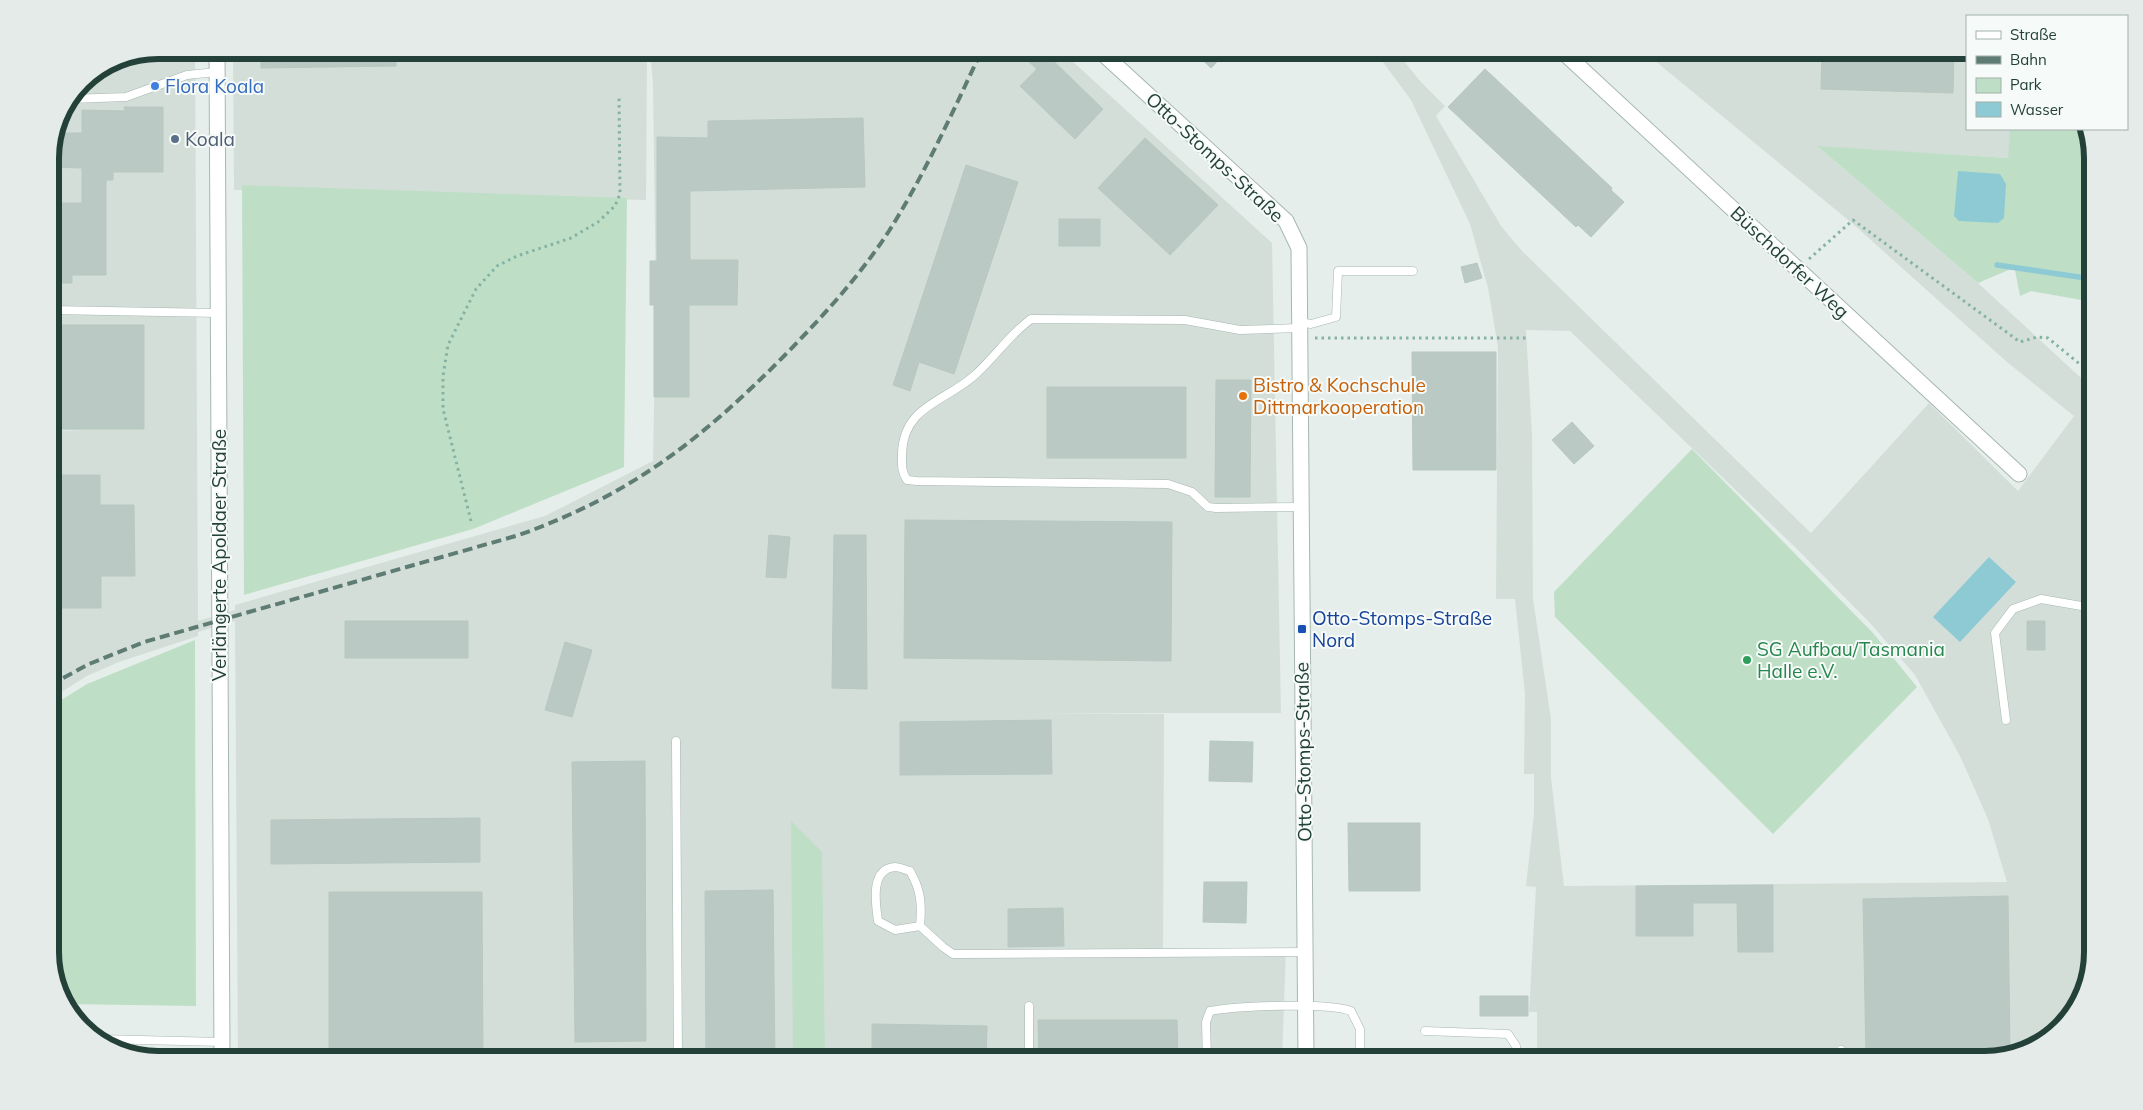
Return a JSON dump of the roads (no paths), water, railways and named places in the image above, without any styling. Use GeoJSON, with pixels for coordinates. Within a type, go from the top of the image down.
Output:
{"type":"FeatureCollection","features":[{"type":"Feature","properties":{"kind":"street","name":"Verlängerte Apoldaer Straße"},"geometry":{"type":"LineString","coordinates":[[217,59],[222,1051]]}},
{"type":"Feature","properties":{"kind":"street","name":"Otto-Stomps-Straße"},"geometry":{"type":"LineString","coordinates":[[1109,59],[1286,221],[1299,248],[1306,1051]]}},
{"type":"Feature","properties":{"kind":"street","name":"Büschdorfer Weg"},"geometry":{"type":"LineString","coordinates":[[1571,59],[2019,474]]}},
{"type":"Feature","properties":{"kind":"lane"},"geometry":{"type":"LineString","coordinates":[[78,99],[126,97],[187,75],[217,72]]}},
{"type":"Feature","properties":{"kind":"lane"},"geometry":{"type":"LineString","coordinates":[[1301,508],[1208,507],[1192,492],[1168,484],[907,480],[902,471],[902,437],[918,412],[969,380],[986,364],[1014,331],[1031,319],[1184,320],[1240,330],[1299,330],[1336,316],[1338,271],[1413,271]]}},
{"type":"Feature","properties":{"kind":"lane"},"geometry":{"type":"LineString","coordinates":[[59,310],[218,313]]}},
{"type":"Feature","properties":{"kind":"lane"},"geometry":{"type":"LineString","coordinates":[[2006,720],[1995,633],[2013,609],[2041,599],[2084,606]]}},
{"type":"Feature","properties":{"kind":"lane"},"geometry":{"type":"LineString","coordinates":[[676,741],[678,1051]]}},
{"type":"Feature","properties":{"kind":"lane"},"geometry":{"type":"LineString","coordinates":[[895,867],[910,871],[919,886],[922,905],[920,926],[895,930],[878,921],[876,884],[884,872],[895,867]]}},
{"type":"Feature","properties":{"kind":"lane"},"geometry":{"type":"LineString","coordinates":[[920,926],[943,948],[953,954],[1305,952]]}},
{"type":"Feature","properties":{"kind":"lane"},"geometry":{"type":"LineString","coordinates":[[1029,1006],[1029,1051]]}},
{"type":"Feature","properties":{"kind":"lane"},"geometry":{"type":"LineString","coordinates":[[1207,1051],[1206,1022],[1210,1011],[1231,1007],[1337,1007],[1351,1011],[1360,1029],[1360,1051]]}},
{"type":"Feature","properties":{"kind":"lane"},"geometry":{"type":"LineString","coordinates":[[1425,1031],[1508,1034],[1516,1046],[1516,1051]]}},
{"type":"Feature","properties":{"kind":"lane"},"geometry":{"type":"LineString","coordinates":[[111,1039],[222,1042]]}},
{"type":"Feature","properties":{"kind":"water"},"geometry":{"type":"Polygon","coordinates":[[[1958,171],[2000,174],[2006,184],[2004,218],[1998,223],[1959,221],[1954,216],[1958,171]]]}},
{"type":"Feature","properties":{"kind":"water"},"geometry":{"type":"Polygon","coordinates":[[[1989,557],[2016,582],[1960,642],[1933,617],[1989,557]]]}},
{"type":"Feature","properties":{"kind":"waterway"},"geometry":{"type":"LineString","coordinates":[[1997,265],[2084,278]]}},
{"type":"Feature","properties":{"kind":"railway"},"geometry":{"type":"LineString","coordinates":[[59,680],[89,664],[144,642],[519,535],[596,502],[663,462],[724,413],[785,355],[840,296],[865,264],[889,231],[915,187],[978,59]]}},
{"type":"Feature","properties":{"kind":"place","name":"Flora Koala"},"geometry":{"type":"Point","coordinates":[155,86]}},
{"type":"Feature","properties":{"kind":"place","name":"Koala"},"geometry":{"type":"Point","coordinates":[175,139]}},
{"type":"Feature","properties":{"kind":"place","name":"Bistro & Kochschule Dittmarkooperation"},"geometry":{"type":"Point","coordinates":[1243,396]}},
{"type":"Feature","properties":{"kind":"place","name":"Otto-Stomps-Straße Nord"},"geometry":{"type":"Point","coordinates":[1302,629]}},
{"type":"Feature","properties":{"kind":"place","name":"SG Aufbau/Tasmania Halle e.V."},"geometry":{"type":"Point","coordinates":[1747,660]}}]}
